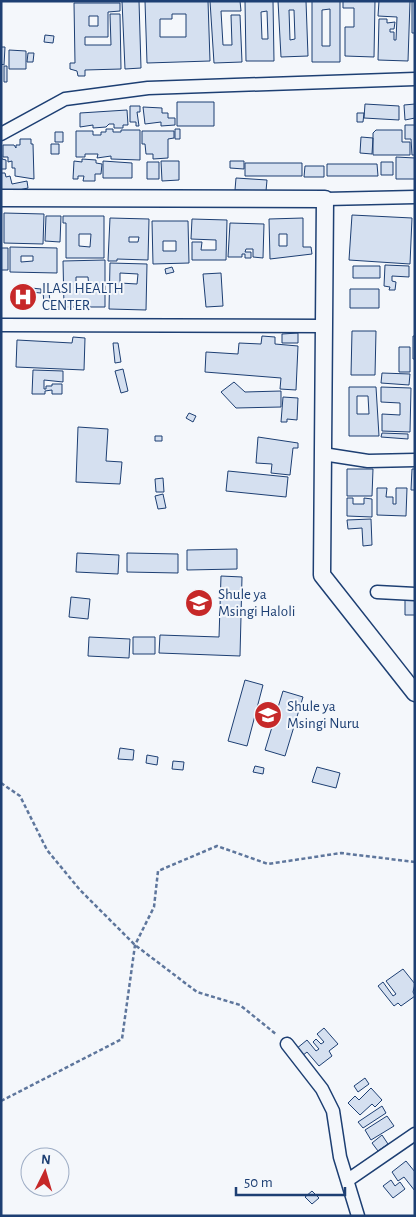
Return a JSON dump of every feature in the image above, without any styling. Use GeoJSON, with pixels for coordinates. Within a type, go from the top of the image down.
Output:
{"type":"FeatureCollection","features":[{"type":"Feature","properties":{"kind":"street"},"geometry":{"type":"LineString","coordinates":[[1,134],[65,99],[121,91],[148,88],[415,79]]}},
{"type":"Feature","properties":{"kind":"street"},"geometry":{"type":"LineString","coordinates":[[1,198],[325,199],[415,197]]}},
{"type":"Feature","properties":{"kind":"street"},"geometry":{"type":"LineString","coordinates":[[325,199],[322,575],[415,693]]}},
{"type":"Feature","properties":{"kind":"street"},"geometry":{"type":"LineString","coordinates":[[1,325],[325,326]]}},
{"type":"Feature","properties":{"kind":"street"},"geometry":{"type":"LineString","coordinates":[[323,454],[368,461],[415,460]]}},
{"type":"Feature","properties":{"kind":"street"},"geometry":{"type":"LineString","coordinates":[[377,592],[415,594]]}},
{"type":"Feature","properties":{"kind":"street"},"geometry":{"type":"LineString","coordinates":[[287,1044],[322,1089],[333,1111],[340,1156],[358,1216]]}},
{"type":"Feature","properties":{"kind":"street"},"geometry":{"type":"LineString","coordinates":[[348,1180],[415,1134]]}},
{"type":"Feature","properties":{"kind":"path"},"geometry":{"type":"LineString","coordinates":[[1,783],[20,796],[47,850],[80,890],[135,945],[198,992],[240,1005],[287,1044]]}},
{"type":"Feature","properties":{"kind":"path"},"geometry":{"type":"LineString","coordinates":[[1,1101],[122,1039],[135,945],[154,907],[158,871],[217,846],[268,864],[341,854],[415,862]]}},
{"type":"Feature","properties":{"kind":"building"},"geometry":{"type":"Polygon","coordinates":[[[122,1],[139,1],[141,68],[125,69],[122,1]]]}},
{"type":"Feature","properties":{"kind":"building"},"geometry":{"type":"Polygon","coordinates":[[[145,1],[208,1],[210,61],[147,63],[145,1]],[[172,14],[172,19],[160,19],[160,37],[186,37],[186,14],[172,14]]]}},
{"type":"Feature","properties":{"kind":"building"},"geometry":{"type":"Polygon","coordinates":[[[210,1],[240,1],[241,11],[221,11],[223,45],[232,45],[231,15],[240,15],[242,62],[214,63],[210,1]]]}},
{"type":"Feature","properties":{"kind":"building"},"geometry":{"type":"Polygon","coordinates":[[[245,1],[273,1],[274,61],[246,61],[245,1]],[[267,11],[261,12],[262,39],[268,39],[267,11]]]}},
{"type":"Feature","properties":{"kind":"building"},"geometry":{"type":"Polygon","coordinates":[[[278,1],[306,1],[308,56],[281,57],[278,1]],[[289,10],[290,40],[295,39],[294,10],[289,10]]]}},
{"type":"Feature","properties":{"kind":"building"},"geometry":{"type":"Polygon","coordinates":[[[312,1],[340,1],[340,62],[312,62],[312,1]],[[330,9],[322,10],[322,46],[330,46],[330,9]]]}},
{"type":"Feature","properties":{"kind":"building"},"geometry":{"type":"Polygon","coordinates":[[[343,1],[375,1],[374,57],[345,56],[345,27],[354,27],[354,8],[343,8],[343,1]]]}},
{"type":"Feature","properties":{"kind":"building"},"geometry":{"type":"Polygon","coordinates":[[[379,1],[410,1],[408,61],[378,60],[379,19],[387,19],[387,23],[395,22],[394,29],[390,29],[390,32],[394,32],[394,40],[396,40],[397,17],[378,16],[379,1]]]}},
{"type":"Feature","properties":{"kind":"building"},"geometry":{"type":"Polygon","coordinates":[[[412,1],[415,1],[415,33],[412,33],[412,1]]]}},
{"type":"Feature","properties":{"kind":"building"},"geometry":{"type":"Polygon","coordinates":[[[74,3],[120,3],[120,11],[108,12],[108,37],[85,37],[85,45],[111,45],[110,14],[120,14],[121,69],[85,70],[85,76],[78,76],[77,71],[70,69],[70,63],[75,63],[74,3]],[[89,16],[89,26],[98,26],[98,16],[89,16]]]}},
{"type":"Feature","properties":{"kind":"building"},"geometry":{"type":"Polygon","coordinates":[[[45,35],[54,36],[53,43],[44,42],[45,35]]]}},
{"type":"Feature","properties":{"kind":"building"},"geometry":{"type":"Polygon","coordinates":[[[1,47],[5,47],[4,65],[1,64],[1,47]]]}},
{"type":"Feature","properties":{"kind":"building"},"geometry":{"type":"Polygon","coordinates":[[[9,50],[26,51],[26,69],[9,69],[9,50]]]}},
{"type":"Feature","properties":{"kind":"building"},"geometry":{"type":"Polygon","coordinates":[[[28,53],[34,53],[33,62],[27,62],[28,53]]]}},
{"type":"Feature","properties":{"kind":"building"},"geometry":{"type":"Polygon","coordinates":[[[4,66],[7,66],[7,82],[4,82],[4,66]]]}},
{"type":"Feature","properties":{"kind":"building"},"geometry":{"type":"Polygon","coordinates":[[[177,102],[214,102],[214,126],[177,126],[177,102]]]}},
{"type":"Feature","properties":{"kind":"building"},"geometry":{"type":"Polygon","coordinates":[[[365,104],[399,106],[399,120],[364,118],[365,104]]]}},
{"type":"Feature","properties":{"kind":"building"},"geometry":{"type":"Polygon","coordinates":[[[415,104],[415,118],[405,120],[404,105],[415,104]]]}},
{"type":"Feature","properties":{"kind":"building"},"geometry":{"type":"Polygon","coordinates":[[[130,106],[140,106],[140,112],[137,112],[139,126],[136,126],[136,122],[130,122],[130,106]]]}},
{"type":"Feature","properties":{"kind":"building"},"geometry":{"type":"Polygon","coordinates":[[[143,107],[162,108],[162,113],[168,113],[168,118],[175,118],[175,125],[161,126],[161,122],[145,124],[143,107]]]}},
{"type":"Feature","properties":{"kind":"building"},"geometry":{"type":"Polygon","coordinates":[[[127,110],[128,125],[123,125],[123,128],[114,128],[114,124],[109,124],[106,127],[93,128],[93,125],[80,127],[80,113],[127,110]]]}},
{"type":"Feature","properties":{"kind":"building"},"geometry":{"type":"Polygon","coordinates":[[[357,113],[364,113],[363,122],[357,122],[357,113]]]}},
{"type":"Feature","properties":{"kind":"building"},"geometry":{"type":"Polygon","coordinates":[[[405,125],[415,125],[415,155],[412,155],[411,139],[405,139],[405,125]]]}},
{"type":"Feature","properties":{"kind":"building"},"geometry":{"type":"Polygon","coordinates":[[[106,129],[113,129],[113,132],[140,130],[140,160],[111,159],[111,156],[97,158],[98,154],[85,154],[85,157],[76,157],[76,131],[93,131],[93,135],[101,135],[101,132],[106,132],[106,129]]]}},
{"type":"Feature","properties":{"kind":"building"},"geometry":{"type":"Polygon","coordinates":[[[175,129],[180,129],[180,139],[175,139],[175,129]]]}},
{"type":"Feature","properties":{"kind":"building"},"geometry":{"type":"Polygon","coordinates":[[[376,130],[402,130],[402,142],[410,142],[410,155],[373,155],[373,133],[376,130]]]}},
{"type":"Feature","properties":{"kind":"building"},"geometry":{"type":"Polygon","coordinates":[[[142,131],[174,131],[174,138],[168,139],[168,158],[153,159],[153,154],[146,154],[145,144],[142,144],[142,131]]]}},
{"type":"Feature","properties":{"kind":"building"},"geometry":{"type":"Polygon","coordinates":[[[55,132],[63,132],[63,142],[55,142],[55,132]]]}},
{"type":"Feature","properties":{"kind":"building"},"geometry":{"type":"Polygon","coordinates":[[[361,137],[373,138],[372,154],[360,153],[361,137]]]}},
{"type":"Feature","properties":{"kind":"building"},"geometry":{"type":"Polygon","coordinates":[[[20,139],[31,139],[31,144],[33,144],[34,179],[15,176],[15,168],[12,168],[12,161],[8,162],[8,157],[3,157],[3,145],[14,145],[16,148],[16,145],[20,145],[20,139]]]}},
{"type":"Feature","properties":{"kind":"building"},"geometry":{"type":"Polygon","coordinates":[[[51,144],[59,144],[59,154],[51,154],[51,144]]]}},
{"type":"Feature","properties":{"kind":"building"},"geometry":{"type":"Polygon","coordinates":[[[1,148],[2,159],[6,160],[6,169],[1,169],[1,148]]]}},
{"type":"Feature","properties":{"kind":"building"},"geometry":{"type":"Polygon","coordinates":[[[396,157],[415,158],[415,179],[396,179],[396,157]]]}},
{"type":"Feature","properties":{"kind":"building"},"geometry":{"type":"Polygon","coordinates":[[[82,159],[96,160],[96,163],[102,164],[101,174],[95,174],[95,181],[83,181],[84,176],[78,176],[78,179],[73,179],[74,161],[82,162],[82,159]]]}},
{"type":"Feature","properties":{"kind":"building"},"geometry":{"type":"Polygon","coordinates":[[[103,161],[132,163],[132,178],[103,178],[103,161]]]}},
{"type":"Feature","properties":{"kind":"building"},"geometry":{"type":"Polygon","coordinates":[[[161,161],[179,161],[179,180],[162,181],[161,161]]]}},
{"type":"Feature","properties":{"kind":"building"},"geometry":{"type":"Polygon","coordinates":[[[230,161],[244,161],[244,169],[230,168],[230,161]]]}},
{"type":"Feature","properties":{"kind":"building"},"geometry":{"type":"Polygon","coordinates":[[[147,162],[159,162],[159,179],[147,179],[147,162]]]}},
{"type":"Feature","properties":{"kind":"building"},"geometry":{"type":"Polygon","coordinates":[[[381,162],[393,162],[393,175],[381,175],[381,162]]]}},
{"type":"Feature","properties":{"kind":"building"},"geometry":{"type":"Polygon","coordinates":[[[245,163],[302,163],[302,176],[245,176],[245,163]]]}},
{"type":"Feature","properties":{"kind":"building"},"geometry":{"type":"Polygon","coordinates":[[[327,164],[377,164],[378,176],[327,176],[327,164]]]}},
{"type":"Feature","properties":{"kind":"building"},"geometry":{"type":"Polygon","coordinates":[[[305,166],[324,166],[324,177],[304,177],[305,166]]]}},
{"type":"Feature","properties":{"kind":"building"},"geometry":{"type":"Polygon","coordinates":[[[1,173],[5,173],[6,177],[10,176],[12,184],[27,181],[28,188],[1,194],[1,173]]]}},
{"type":"Feature","properties":{"kind":"building"},"geometry":{"type":"Polygon","coordinates":[[[236,178],[267,180],[266,191],[235,190],[236,178]]]}},
{"type":"Feature","properties":{"kind":"building"},"geometry":{"type":"Polygon","coordinates":[[[4,213],[44,214],[43,244],[4,243],[4,213]]]}},
{"type":"Feature","properties":{"kind":"building"},"geometry":{"type":"Polygon","coordinates":[[[352,215],[412,218],[410,264],[349,260],[352,215]]]}},
{"type":"Feature","properties":{"kind":"building"},"geometry":{"type":"Polygon","coordinates":[[[46,216],[61,216],[60,242],[45,241],[46,216]]]}},
{"type":"Feature","properties":{"kind":"building"},"geometry":{"type":"Polygon","coordinates":[[[63,216],[104,216],[104,258],[66,258],[66,223],[63,223],[63,216]],[[79,234],[79,246],[90,247],[91,234],[79,234]]]}},
{"type":"Feature","properties":{"kind":"building"},"geometry":{"type":"Polygon","coordinates":[[[110,218],[149,219],[148,260],[117,259],[117,261],[108,261],[110,218]],[[129,237],[129,242],[138,242],[139,237],[129,237]]]}},
{"type":"Feature","properties":{"kind":"building"},"geometry":{"type":"Polygon","coordinates":[[[303,218],[303,247],[311,247],[312,254],[270,259],[269,219],[303,218]],[[279,234],[279,246],[287,246],[287,234],[279,234]]]}},
{"type":"Feature","properties":{"kind":"building"},"geometry":{"type":"Polygon","coordinates":[[[192,219],[227,220],[226,260],[192,260],[192,242],[202,242],[201,250],[216,250],[216,240],[191,239],[192,219]]]}},
{"type":"Feature","properties":{"kind":"building"},"geometry":{"type":"Polygon","coordinates":[[[152,221],[188,221],[189,263],[153,264],[152,221]],[[163,241],[163,251],[176,251],[176,241],[163,241]]]}},
{"type":"Feature","properties":{"kind":"building"},"geometry":{"type":"Polygon","coordinates":[[[230,223],[264,224],[263,258],[253,257],[253,249],[246,249],[245,252],[251,252],[251,258],[245,258],[245,254],[242,254],[242,257],[228,257],[230,223]]]}},
{"type":"Feature","properties":{"kind":"building"},"geometry":{"type":"Polygon","coordinates":[[[10,247],[57,248],[57,273],[10,272],[10,247]],[[21,256],[21,262],[33,261],[33,256],[21,256]]]}},
{"type":"Feature","properties":{"kind":"building"},"geometry":{"type":"Polygon","coordinates":[[[1,248],[8,248],[8,270],[1,270],[1,248]]]}},
{"type":"Feature","properties":{"kind":"building"},"geometry":{"type":"Polygon","coordinates":[[[105,260],[105,307],[64,307],[63,261],[105,260]],[[76,277],[76,288],[89,288],[88,277],[76,277]]]}},
{"type":"Feature","properties":{"kind":"building"},"geometry":{"type":"Polygon","coordinates":[[[110,263],[147,264],[146,310],[109,309],[110,263]],[[120,273],[120,283],[137,284],[138,274],[120,273]]]}},
{"type":"Feature","properties":{"kind":"building"},"geometry":{"type":"Polygon","coordinates":[[[385,265],[409,266],[409,277],[392,276],[392,281],[396,282],[395,290],[389,290],[390,287],[384,286],[385,265]]]}},
{"type":"Feature","properties":{"kind":"building"},"geometry":{"type":"Polygon","coordinates":[[[353,266],[380,266],[380,278],[353,278],[353,266]]]}},
{"type":"Feature","properties":{"kind":"building"},"geometry":{"type":"Polygon","coordinates":[[[172,267],[174,272],[166,274],[165,269],[172,267]]]}},
{"type":"Feature","properties":{"kind":"building"},"geometry":{"type":"Polygon","coordinates":[[[221,273],[223,306],[206,307],[203,274],[221,273]]]}},
{"type":"Feature","properties":{"kind":"building"},"geometry":{"type":"Polygon","coordinates":[[[31,288],[41,289],[41,293],[30,292],[31,288]]]}},
{"type":"Feature","properties":{"kind":"building"},"geometry":{"type":"Polygon","coordinates":[[[350,289],[379,289],[379,308],[350,308],[350,289]]]}},
{"type":"Feature","properties":{"kind":"building"},"geometry":{"type":"Polygon","coordinates":[[[43,292],[49,292],[50,302],[44,303],[43,292]]]}},
{"type":"Feature","properties":{"kind":"building"},"geometry":{"type":"Polygon","coordinates":[[[352,331],[376,331],[375,375],[351,375],[352,331]]]}},
{"type":"Feature","properties":{"kind":"building"},"geometry":{"type":"Polygon","coordinates":[[[298,333],[298,343],[282,343],[282,334],[298,333]]]}},
{"type":"Feature","properties":{"kind":"building"},"geometry":{"type":"Polygon","coordinates":[[[262,336],[275,337],[275,344],[298,346],[296,390],[280,389],[281,378],[205,372],[206,352],[238,354],[239,343],[261,344],[262,336]]]}},
{"type":"Feature","properties":{"kind":"building"},"geometry":{"type":"Polygon","coordinates":[[[413,336],[415,336],[415,359],[413,359],[413,336]]]}},
{"type":"Feature","properties":{"kind":"building"},"geometry":{"type":"Polygon","coordinates":[[[73,337],[85,338],[84,370],[16,367],[17,340],[72,343],[73,337]]]}},
{"type":"Feature","properties":{"kind":"building"},"geometry":{"type":"Polygon","coordinates":[[[113,343],[118,343],[121,362],[115,363],[113,343]]]}},
{"type":"Feature","properties":{"kind":"building"},"geometry":{"type":"Polygon","coordinates":[[[399,347],[410,347],[410,372],[399,372],[399,347]]]}},
{"type":"Feature","properties":{"kind":"building"},"geometry":{"type":"Polygon","coordinates":[[[123,369],[128,391],[121,393],[115,371],[123,369]]]}},
{"type":"Feature","properties":{"kind":"building"},"geometry":{"type":"Polygon","coordinates":[[[33,370],[63,371],[63,382],[44,380],[44,389],[46,389],[46,386],[52,386],[52,384],[62,384],[62,394],[52,394],[52,390],[45,391],[45,394],[32,394],[33,370]]]}},
{"type":"Feature","properties":{"kind":"building"},"geometry":{"type":"Polygon","coordinates":[[[382,373],[410,374],[409,385],[381,383],[382,373]]]}},
{"type":"Feature","properties":{"kind":"building"},"geometry":{"type":"Polygon","coordinates":[[[234,382],[245,392],[281,391],[281,407],[236,408],[221,392],[234,382]]]}},
{"type":"Feature","properties":{"kind":"building"},"geometry":{"type":"Polygon","coordinates":[[[349,387],[376,387],[379,436],[349,436],[349,387]],[[357,396],[357,414],[369,414],[368,396],[357,396]]]}},
{"type":"Feature","properties":{"kind":"building"},"geometry":{"type":"Polygon","coordinates":[[[381,387],[411,388],[410,432],[382,431],[382,414],[400,415],[400,403],[381,402],[381,387]]]}},
{"type":"Feature","properties":{"kind":"building"},"geometry":{"type":"Polygon","coordinates":[[[283,397],[298,398],[297,420],[287,419],[287,422],[281,422],[283,397]]]}},
{"type":"Feature","properties":{"kind":"building"},"geometry":{"type":"Polygon","coordinates":[[[189,413],[196,416],[193,422],[186,418],[189,413]]]}},
{"type":"Feature","properties":{"kind":"building"},"geometry":{"type":"Polygon","coordinates":[[[78,427],[108,429],[106,461],[122,462],[120,484],[76,482],[78,427]]]}},
{"type":"Feature","properties":{"kind":"building"},"geometry":{"type":"Polygon","coordinates":[[[382,433],[408,434],[408,439],[381,437],[382,433]]]}},
{"type":"Feature","properties":{"kind":"building"},"geometry":{"type":"Polygon","coordinates":[[[155,436],[162,436],[162,441],[155,441],[155,436]]]}},
{"type":"Feature","properties":{"kind":"building"},"geometry":{"type":"Polygon","coordinates":[[[258,437],[298,443],[298,448],[293,448],[290,475],[271,473],[272,464],[256,463],[258,437]]]}},
{"type":"Feature","properties":{"kind":"building"},"geometry":{"type":"Polygon","coordinates":[[[347,469],[373,469],[372,496],[347,496],[347,469]]]}},
{"type":"Feature","properties":{"kind":"building"},"geometry":{"type":"Polygon","coordinates":[[[412,469],[415,469],[415,490],[411,490],[412,469]]]}},
{"type":"Feature","properties":{"kind":"building"},"geometry":{"type":"Polygon","coordinates":[[[228,471],[288,477],[286,497],[226,491],[228,471]]]}},
{"type":"Feature","properties":{"kind":"building"},"geometry":{"type":"Polygon","coordinates":[[[163,478],[164,492],[156,492],[155,479],[163,478]]]}},
{"type":"Feature","properties":{"kind":"building"},"geometry":{"type":"Polygon","coordinates":[[[377,488],[387,488],[386,497],[393,497],[393,504],[396,504],[396,488],[407,488],[406,516],[377,515],[377,488]]]}},
{"type":"Feature","properties":{"kind":"building"},"geometry":{"type":"Polygon","coordinates":[[[163,494],[166,508],[158,509],[155,496],[163,494]]]}},
{"type":"Feature","properties":{"kind":"building"},"geometry":{"type":"Polygon","coordinates":[[[347,498],[353,498],[353,504],[364,504],[364,498],[372,499],[372,517],[347,516],[347,498]]]}},
{"type":"Feature","properties":{"kind":"building"},"geometry":{"type":"Polygon","coordinates":[[[371,519],[372,545],[363,546],[362,528],[348,529],[347,520],[371,519]]]}},
{"type":"Feature","properties":{"kind":"building"},"geometry":{"type":"Polygon","coordinates":[[[237,549],[237,569],[187,570],[187,550],[237,549]]]}},
{"type":"Feature","properties":{"kind":"building"},"geometry":{"type":"Polygon","coordinates":[[[77,553],[119,555],[118,574],[76,572],[77,553]]]}},
{"type":"Feature","properties":{"kind":"building"},"geometry":{"type":"Polygon","coordinates":[[[127,553],[178,554],[178,573],[127,572],[127,553]]]}},
{"type":"Feature","properties":{"kind":"building"},"geometry":{"type":"Polygon","coordinates":[[[221,576],[242,577],[240,656],[159,653],[160,635],[219,637],[221,576]]]}},
{"type":"Feature","properties":{"kind":"building"},"geometry":{"type":"Polygon","coordinates":[[[71,597],[90,599],[88,619],[69,617],[71,597]]]}},
{"type":"Feature","properties":{"kind":"building"},"geometry":{"type":"Polygon","coordinates":[[[405,597],[415,597],[415,615],[405,615],[405,597]]]}},
{"type":"Feature","properties":{"kind":"building"},"geometry":{"type":"Polygon","coordinates":[[[89,637],[130,639],[129,658],[88,656],[89,637]]]}},
{"type":"Feature","properties":{"kind":"building"},"geometry":{"type":"Polygon","coordinates":[[[133,637],[155,637],[155,654],[133,654],[133,637]]]}},
{"type":"Feature","properties":{"kind":"building"},"geometry":{"type":"Polygon","coordinates":[[[245,680],[263,685],[247,746],[228,741],[245,680]]]}},
{"type":"Feature","properties":{"kind":"building"},"geometry":{"type":"Polygon","coordinates":[[[283,691],[303,697],[285,756],[265,750],[283,691]]]}},
{"type":"Feature","properties":{"kind":"building"},"geometry":{"type":"Polygon","coordinates":[[[120,748],[134,750],[133,760],[118,759],[120,748]]]}},
{"type":"Feature","properties":{"kind":"building"},"geometry":{"type":"Polygon","coordinates":[[[147,755],[158,757],[157,765],[146,763],[147,755]]]}},
{"type":"Feature","properties":{"kind":"building"},"geometry":{"type":"Polygon","coordinates":[[[173,761],[184,762],[183,770],[172,769],[173,761]]]}},
{"type":"Feature","properties":{"kind":"building"},"geometry":{"type":"Polygon","coordinates":[[[255,766],[264,768],[263,774],[253,772],[255,766]]]}},
{"type":"Feature","properties":{"kind":"building"},"geometry":{"type":"Polygon","coordinates":[[[317,767],[340,773],[336,788],[312,782],[317,767]]]}},
{"type":"Feature","properties":{"kind":"building"},"geometry":{"type":"Polygon","coordinates":[[[403,969],[415,984],[413,992],[415,996],[401,1006],[398,1003],[394,1006],[378,986],[383,982],[393,996],[396,994],[386,981],[403,969]]]}},
{"type":"Feature","properties":{"kind":"building"},"geometry":{"type":"Polygon","coordinates":[[[324,1028],[338,1044],[329,1051],[332,1056],[319,1066],[307,1052],[302,1056],[296,1049],[307,1040],[316,1051],[319,1049],[313,1042],[316,1039],[321,1044],[324,1042],[317,1034],[324,1028]]]}},
{"type":"Feature","properties":{"kind":"building"},"geometry":{"type":"Polygon","coordinates":[[[365,1078],[369,1084],[358,1092],[354,1086],[365,1078]]]}},
{"type":"Feature","properties":{"kind":"building"},"geometry":{"type":"Polygon","coordinates":[[[371,1088],[382,1100],[375,1107],[372,1104],[360,1115],[348,1103],[355,1096],[359,1100],[371,1088]]]}},
{"type":"Feature","properties":{"kind":"building"},"geometry":{"type":"Polygon","coordinates":[[[382,1106],[386,1113],[363,1128],[358,1122],[382,1106]]]}},
{"type":"Feature","properties":{"kind":"building"},"geometry":{"type":"Polygon","coordinates":[[[387,1116],[394,1126],[371,1140],[365,1130],[387,1116]]]}},
{"type":"Feature","properties":{"kind":"building"},"geometry":{"type":"Polygon","coordinates":[[[382,1135],[388,1144],[378,1151],[372,1143],[382,1135]]]}},
{"type":"Feature","properties":{"kind":"building"},"geometry":{"type":"Polygon","coordinates":[[[406,1161],[415,1172],[415,1191],[404,1177],[398,1181],[392,1172],[406,1161]]]}},
{"type":"Feature","properties":{"kind":"building"},"geometry":{"type":"Polygon","coordinates":[[[391,1180],[395,1186],[400,1182],[405,1189],[393,1198],[383,1186],[391,1180]]]}},
{"type":"Feature","properties":{"kind":"building"},"geometry":{"type":"Polygon","coordinates":[[[312,1191],[319,1198],[312,1204],[305,1197],[312,1191]]]}},
{"type":"Feature","properties":{"kind":"place","name":"ILASI HEALTH CENTER"},"geometry":{"type":"Point","coordinates":[23,297]}},
{"type":"Feature","properties":{"kind":"place","name":"Shule ya Msingi Haloli"},"geometry":{"type":"Point","coordinates":[199,603]}},
{"type":"Feature","properties":{"kind":"place","name":"Shule ya Msingi Nuru"},"geometry":{"type":"Point","coordinates":[268,715]}}]}
